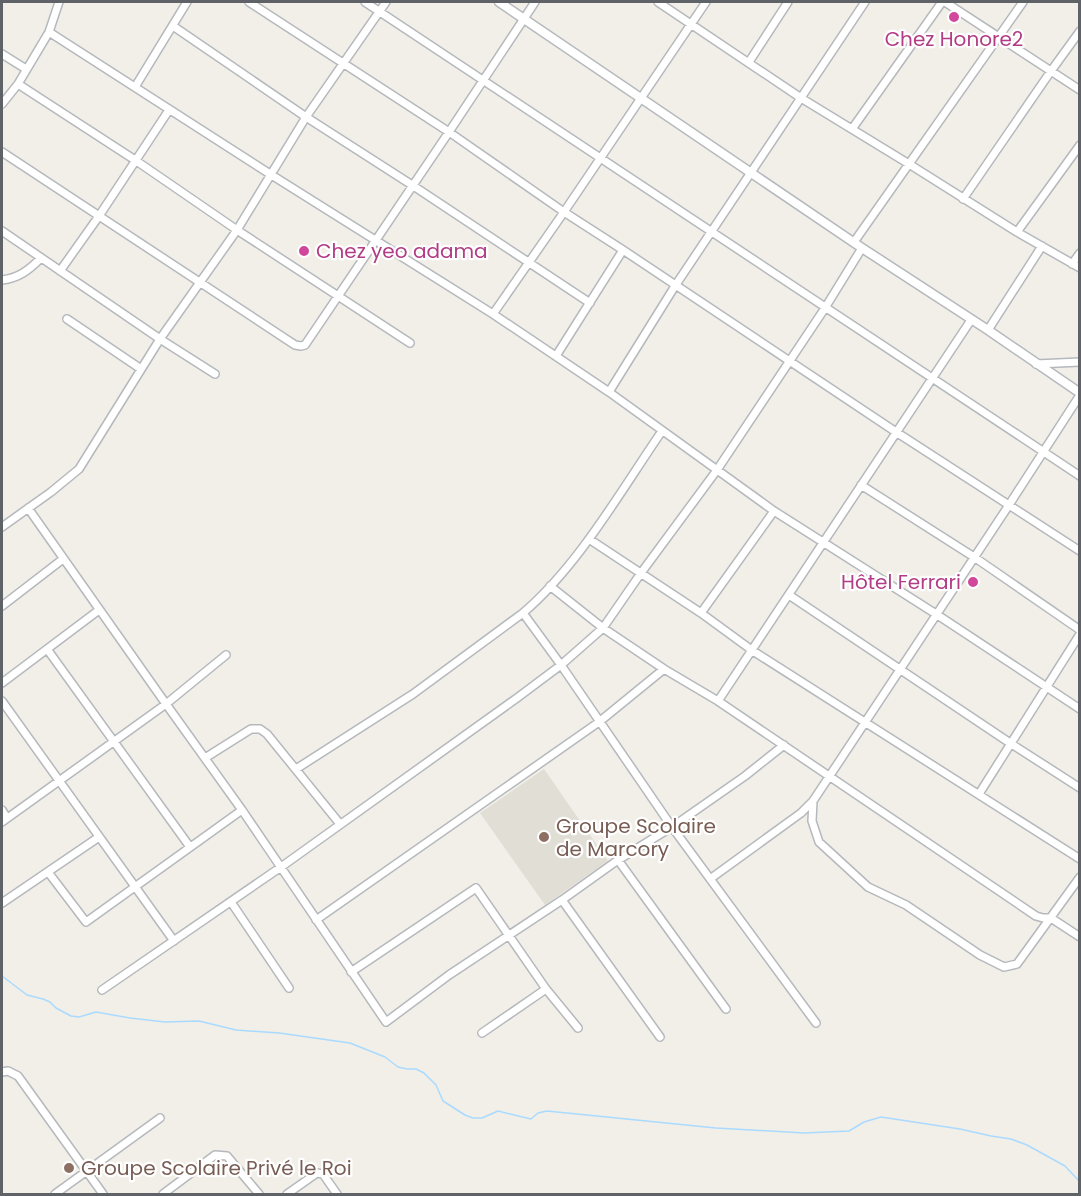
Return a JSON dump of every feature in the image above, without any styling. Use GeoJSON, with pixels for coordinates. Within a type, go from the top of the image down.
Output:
{"type":"FeatureCollection","features":[{"type":"Feature","properties":{"kind":"street"},"geometry":{"type":"LineString","coordinates":[[2,104],[18,84],[50,32],[59,2]]}},
{"type":"Feature","properties":{"kind":"street"},"geometry":{"type":"LineString","coordinates":[[135,87],[187,2]]}},
{"type":"Feature","properties":{"kind":"street"},"geometry":{"type":"LineString","coordinates":[[249,2],[449,132],[675,286],[1080,551]]}},
{"type":"Feature","properties":{"kind":"street"},"geometry":{"type":"LineString","coordinates":[[365,2],[1080,476]]}},
{"type":"Feature","properties":{"kind":"street"},"geometry":{"type":"LineString","coordinates":[[2,527],[79,469],[160,339],[237,230],[306,117],[386,2]]}},
{"type":"Feature","properties":{"kind":"street"},"geometry":{"type":"LineString","coordinates":[[499,2],[1080,394],[813,801],[801,813],[710,879]]}},
{"type":"Feature","properties":{"kind":"street"},"geometry":{"type":"LineString","coordinates":[[2,152],[295,345],[305,345],[535,2]]}},
{"type":"Feature","properties":{"kind":"street"},"geometry":{"type":"LineString","coordinates":[[658,2],[801,98],[1017,232],[1080,268]]}},
{"type":"Feature","properties":{"kind":"street"},"geometry":{"type":"LineString","coordinates":[[493,314],[706,2]]}},
{"type":"Feature","properties":{"kind":"street"},"geometry":{"type":"LineString","coordinates":[[749,62],[788,2]]}},
{"type":"Feature","properties":{"kind":"street"},"geometry":{"type":"LineString","coordinates":[[609,392],[675,286],[865,2]]}},
{"type":"Feature","properties":{"kind":"street"},"geometry":{"type":"LineString","coordinates":[[852,129],[943,2],[1080,90]]}},
{"type":"Feature","properties":{"kind":"street"},"geometry":{"type":"LineString","coordinates":[[854,242],[1023,2]]}},
{"type":"Feature","properties":{"kind":"street"},"geometry":{"type":"LineString","coordinates":[[173,26],[306,117],[590,303]]}},
{"type":"Feature","properties":{"kind":"street"},"geometry":{"type":"LineString","coordinates":[[50,32],[169,110],[493,314],[609,392],[774,511],[1080,709]]}},
{"type":"Feature","properties":{"kind":"street"},"geometry":{"type":"LineString","coordinates":[[963,199],[1050,71],[1080,32]]}},
{"type":"Feature","properties":{"kind":"street"},"geometry":{"type":"LineString","coordinates":[[2,54],[26,69]]}},
{"type":"Feature","properties":{"kind":"street"},"geometry":{"type":"LineString","coordinates":[[18,84],[410,343]]}},
{"type":"Feature","properties":{"kind":"street"},"geometry":{"type":"LineString","coordinates":[[60,270],[99,216],[169,110]]}},
{"type":"Feature","properties":{"kind":"street"},"geometry":{"type":"LineString","coordinates":[[1017,232],[1080,145]]}},
{"type":"Feature","properties":{"kind":"street"},"geometry":{"type":"LineString","coordinates":[[2,231],[215,374]]}},
{"type":"Feature","properties":{"kind":"street"},"geometry":{"type":"LineString","coordinates":[[988,330],[1042,246]]}},
{"type":"Feature","properties":{"kind":"street"},"geometry":{"type":"LineString","coordinates":[[102,990],[281,867],[561,665],[603,628],[717,470],[825,308],[862,248]]}},
{"type":"Feature","properties":{"kind":"street"},"geometry":{"type":"LineString","coordinates":[[556,356],[623,250]]}},
{"type":"Feature","properties":{"kind":"street"},"geometry":{"type":"LineString","coordinates":[[1072,264],[1080,253]]}},
{"type":"Feature","properties":{"kind":"street"},"geometry":{"type":"LineString","coordinates":[[2,280],[28,271],[41,258]]}},
{"type":"Feature","properties":{"kind":"street"},"geometry":{"type":"LineString","coordinates":[[67,319],[141,369]]}},
{"type":"Feature","properties":{"kind":"street"},"geometry":{"type":"LineString","coordinates":[[718,701],[971,320]]}},
{"type":"Feature","properties":{"kind":"street"},"geometry":{"type":"LineString","coordinates":[[1036,364],[1080,362]]}},
{"type":"Feature","properties":{"kind":"street"},"geometry":{"type":"LineString","coordinates":[[296,769],[413,694],[539,599],[589,539],[662,431]]}},
{"type":"Feature","properties":{"kind":"street"},"geometry":{"type":"LineString","coordinates":[[861,485],[974,557],[1080,632],[979,794]]}},
{"type":"Feature","properties":{"kind":"street"},"geometry":{"type":"LineString","coordinates":[[28,508],[242,810],[386,1022],[509,934],[618,860],[672,827],[745,776],[784,745]]}},
{"type":"Feature","properties":{"kind":"street"},"geometry":{"type":"LineString","coordinates":[[701,613],[774,511]]}},
{"type":"Feature","properties":{"kind":"street"},"geometry":{"type":"LineString","coordinates":[[589,539],[701,613],[753,651],[1080,859]]}},
{"type":"Feature","properties":{"kind":"street"},"geometry":{"type":"LineString","coordinates":[[2,606],[63,559]]}},
{"type":"Feature","properties":{"kind":"street"},"geometry":{"type":"LineString","coordinates":[[550,586],[603,628],[664,669],[718,701],[1036,916],[1051,918],[1080,937]]}},
{"type":"Feature","properties":{"kind":"street"},"geometry":{"type":"LineString","coordinates":[[789,595],[1080,788]]}},
{"type":"Feature","properties":{"kind":"street"},"geometry":{"type":"LineString","coordinates":[[2,683],[99,610]]}},
{"type":"Feature","properties":{"kind":"street"},"geometry":{"type":"LineString","coordinates":[[523,613],[672,827],[816,1023]]}},
{"type":"Feature","properties":{"kind":"street"},"geometry":{"type":"LineString","coordinates":[[47,649],[190,847]]}},
{"type":"Feature","properties":{"kind":"street"},"geometry":{"type":"LineString","coordinates":[[2,810],[4,820],[166,705],[226,656]]}},
{"type":"Feature","properties":{"kind":"street"},"geometry":{"type":"LineString","coordinates":[[316,920],[599,722],[664,669]]}},
{"type":"Feature","properties":{"kind":"street"},"geometry":{"type":"LineString","coordinates":[[2,702],[174,942]]}},
{"type":"Feature","properties":{"kind":"street"},"geometry":{"type":"LineString","coordinates":[[205,758],[251,729],[260,729],[267,734],[340,824]]}},
{"type":"Feature","properties":{"kind":"street"},"geometry":{"type":"LineString","coordinates":[[813,801],[812,821],[819,842],[868,887],[906,905],[980,956],[1004,967],[1017,964],[1080,878]]}},
{"type":"Feature","properties":{"kind":"street"},"geometry":{"type":"LineString","coordinates":[[48,872],[86,922],[242,810]]}},
{"type":"Feature","properties":{"kind":"street"},"geometry":{"type":"LineString","coordinates":[[2,903],[99,837]]}},
{"type":"Feature","properties":{"kind":"street"},"geometry":{"type":"LineString","coordinates":[[618,860],[726,1009]]}},
{"type":"Feature","properties":{"kind":"street"},"geometry":{"type":"LineString","coordinates":[[351,972],[476,888],[546,988],[578,1028]]}},
{"type":"Feature","properties":{"kind":"street"},"geometry":{"type":"LineString","coordinates":[[562,900],[660,1037]]}},
{"type":"Feature","properties":{"kind":"street"},"geometry":{"type":"LineString","coordinates":[[231,902],[289,988]]}},
{"type":"Feature","properties":{"kind":"street"},"geometry":{"type":"LineString","coordinates":[[482,1033],[546,988]]}},
{"type":"Feature","properties":{"kind":"street"},"geometry":{"type":"LineString","coordinates":[[2,1072],[8,1071],[18,1076],[103,1194]]}},
{"type":"Feature","properties":{"kind":"street"},"geometry":{"type":"LineString","coordinates":[[55,1194],[160,1118]]}},
{"type":"Feature","properties":{"kind":"street"},"geometry":{"type":"LineString","coordinates":[[163,1194],[215,1155],[227,1156],[259,1194]]}},
{"type":"Feature","properties":{"kind":"street"},"geometry":{"type":"LineString","coordinates":[[287,1194],[317,1173],[322,1174],[338,1194]]}},
{"type":"Feature","properties":{"kind":"street"},"geometry":{"type":"LineString","coordinates":[[174,1186],[181,1194]]}},
{"type":"Feature","properties":{"kind":"shaded area","name":"Groupe Scolaire de Marcory"},"geometry":{"type":"Polygon","coordinates":[[[544,769],[608,861],[545,905],[480,813],[544,769]]]}},
{"type":"Feature","properties":{"kind":"waterway"},"geometry":{"type":"LineString","coordinates":[[2,976],[27,995],[50,1002],[71,1016],[79,1017],[96,1012],[165,1022],[199,1021],[236,1030],[279,1033],[350,1043],[385,1057],[398,1067],[416,1069],[424,1073],[436,1085],[443,1101],[473,1118],[482,1118],[498,1111],[531,1119],[538,1113],[547,1111],[716,1128],[804,1133],[849,1131],[864,1122],[881,1117],[1011,1139],[1065,1166],[1080,1182]]}},
{"type":"Feature","properties":{"kind":"place","name":"Chez Honore2"},"geometry":{"type":"Point","coordinates":[954,17]}},
{"type":"Feature","properties":{"kind":"place","name":"Chez yeo adama"},"geometry":{"type":"Point","coordinates":[304,251]}},
{"type":"Feature","properties":{"kind":"place","name":"Hôtel Ferrari"},"geometry":{"type":"Point","coordinates":[973,582]}},
{"type":"Feature","properties":{"kind":"place","name":"Groupe Scolaire de Marcory"},"geometry":{"type":"Point","coordinates":[544,837]}},
{"type":"Feature","properties":{"kind":"place","name":"Groupe Scolaire Privé le Roi"},"geometry":{"type":"Point","coordinates":[69,1168]}}]}
